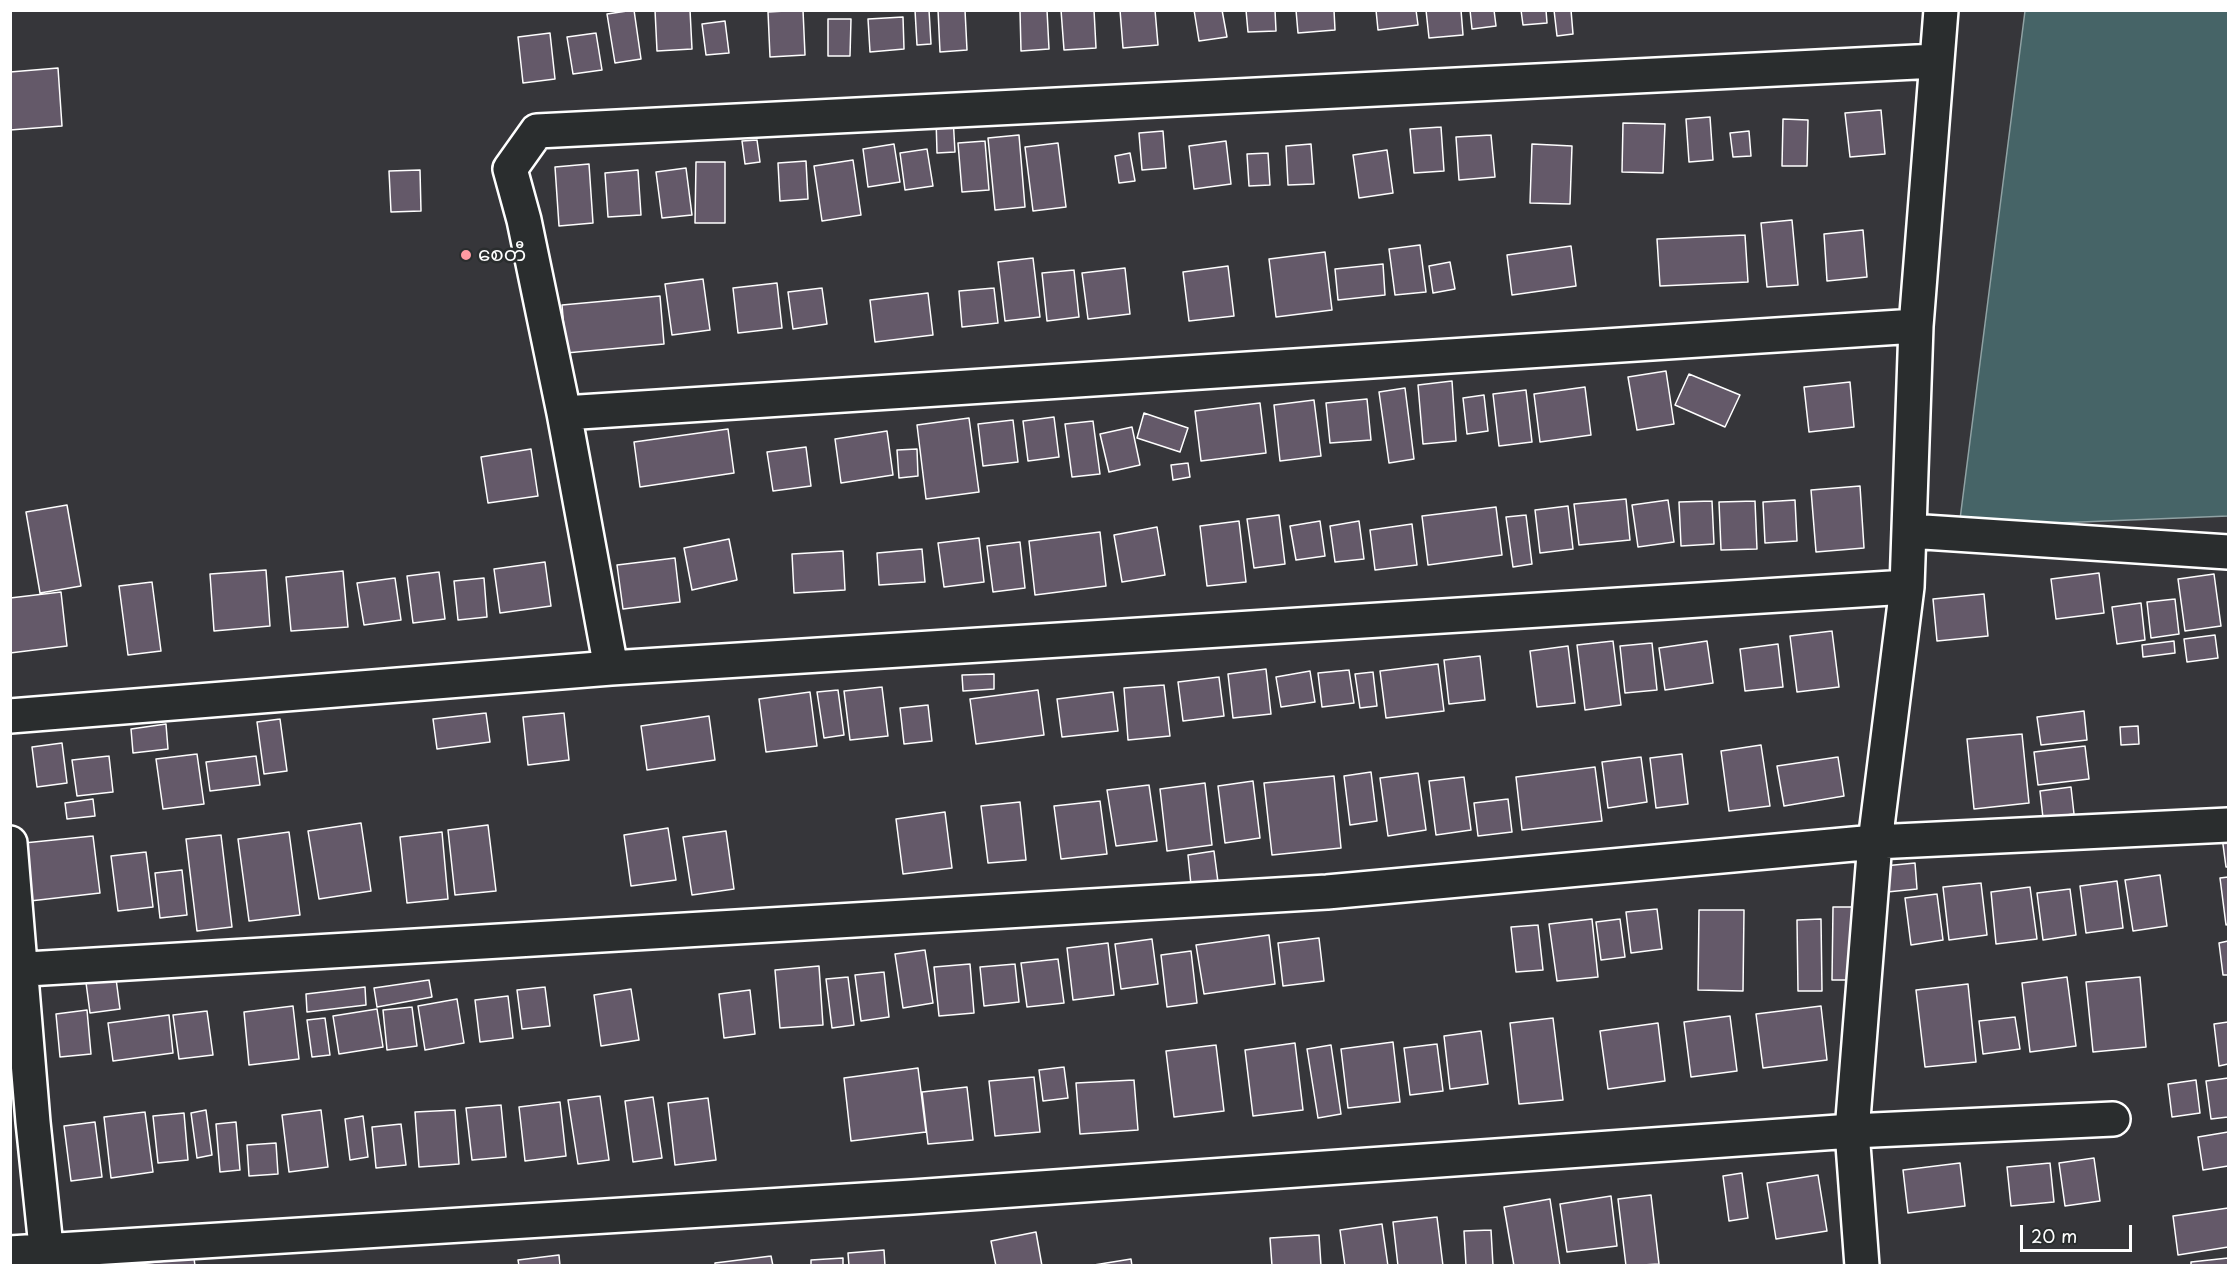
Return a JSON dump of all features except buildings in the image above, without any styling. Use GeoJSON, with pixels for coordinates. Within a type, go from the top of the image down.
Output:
{"type":"FeatureCollection","features":[{"type":"Feature","properties":{"kind":"street"},"geometry":{"type":"LineString","coordinates":[[1862,1266],[1852,1131],[1875,842],[1907,587],[1916,326],[1941,10]]}},
{"type":"Feature","properties":{"kind":"street"},"geometry":{"type":"LineString","coordinates":[[611,668],[564,412],[524,220],[510,169],[537,131],[1936,61]]}},
{"type":"Feature","properties":{"kind":"street"},"geometry":{"type":"LineString","coordinates":[[564,412],[1916,326]]}},
{"type":"Feature","properties":{"kind":"street"},"geometry":{"type":"LineString","coordinates":[[1909,531],[2229,552]]}},
{"type":"Feature","properties":{"kind":"street"},"geometry":{"type":"LineString","coordinates":[[10,716],[611,668],[1907,587]]}},
{"type":"Feature","properties":{"kind":"street"},"geometry":{"type":"LineString","coordinates":[[15,969],[1327,892],[1875,842],[2229,825]]}},
{"type":"Feature","properties":{"kind":"street"},"geometry":{"type":"LineString","coordinates":[[10,843],[15,969],[47,1258]]}},
{"type":"Feature","properties":{"kind":"street"},"geometry":{"type":"LineString","coordinates":[[10,1253],[47,1258],[1852,1131],[2113,1119]]}},
{"type":"Feature","properties":{"kind":"water"},"geometry":{"type":"Polygon","coordinates":[[[2025,11],[2228,11],[2228,516],[1959,527],[2025,11]]]}},
{"type":"Feature","properties":{"kind":"place","name":"စေတီ"},"geometry":{"type":"Point","coordinates":[466,255]}}]}
